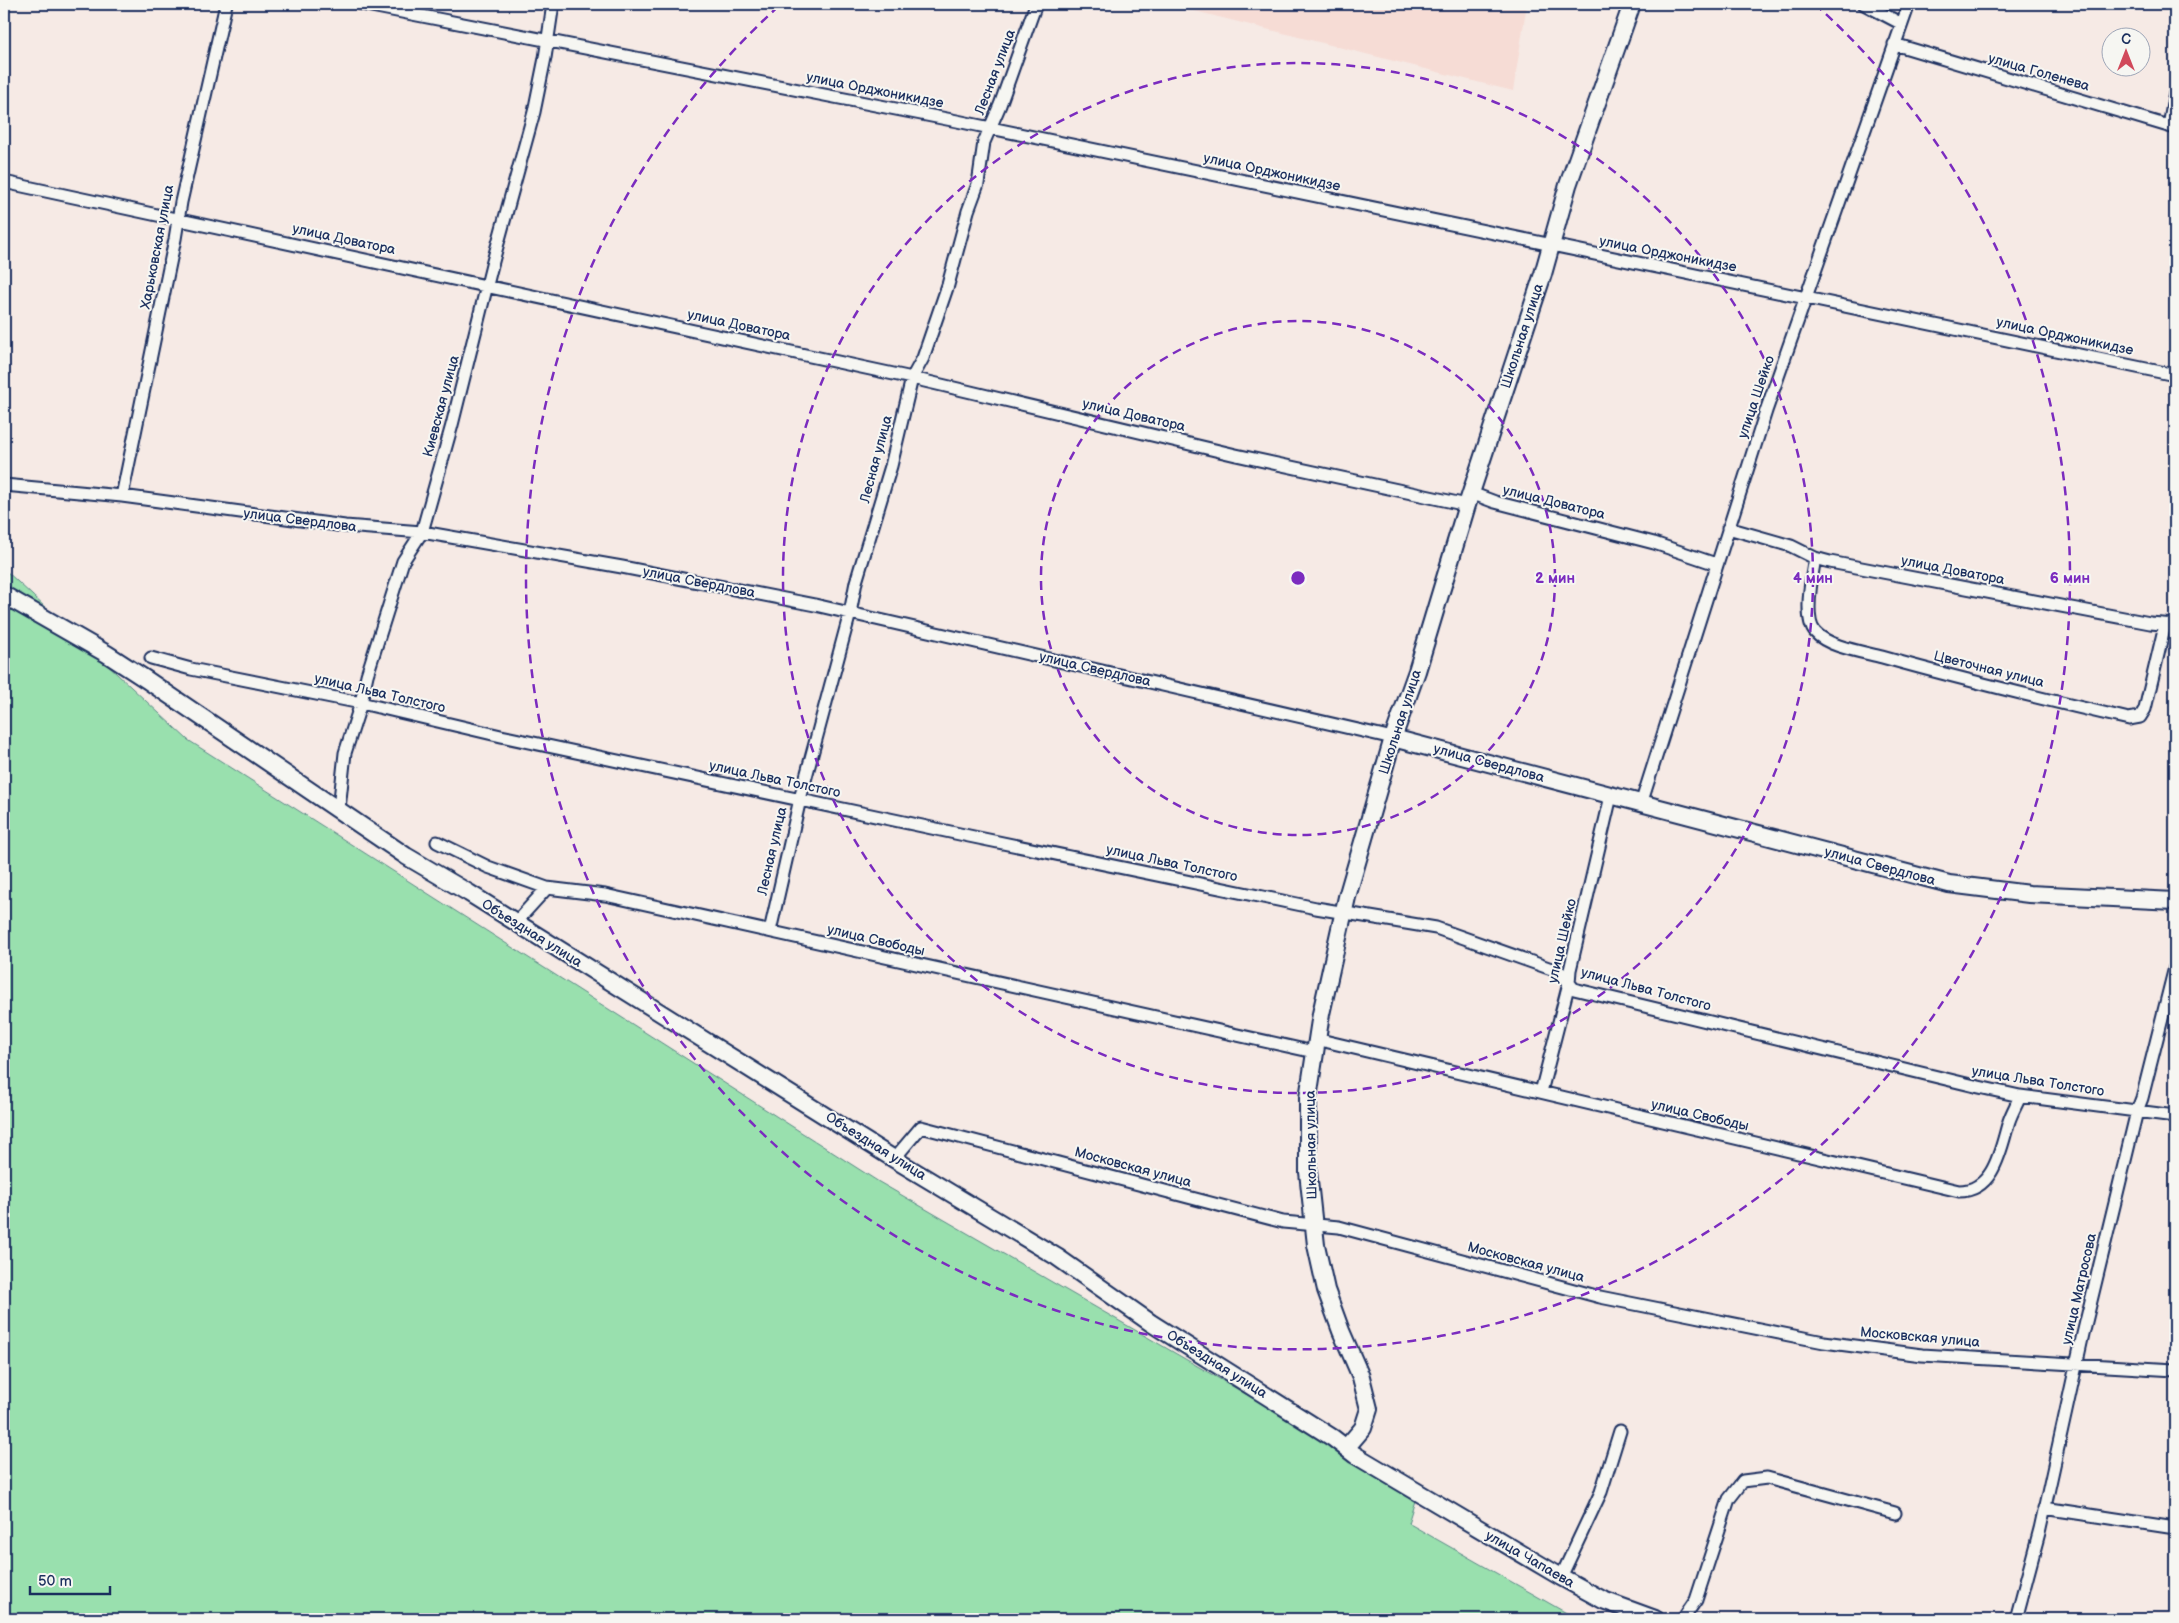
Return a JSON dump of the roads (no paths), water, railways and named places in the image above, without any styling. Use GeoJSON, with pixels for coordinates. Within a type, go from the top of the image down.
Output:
{"type":"FeatureCollection","features":[{"type":"Feature","properties":{"kind":"street","name":"Харьковская улица"},"geometry":{"type":"LineString","coordinates":[[122,496],[178,218],[226,4]]}},
{"type":"Feature","properties":{"kind":"street","name":"улица Орджоникидзе"},"geometry":{"type":"LineString","coordinates":[[361,4],[990,128],[2175,374]]}},
{"type":"Feature","properties":{"kind":"street","name":"Киевская улица"},"geometry":{"type":"LineString","coordinates":[[339,809],[345,753],[361,703],[367,675],[403,561],[422,532],[488,286],[534,112],[553,4]]}},
{"type":"Feature","properties":{"kind":"street","name":"Лесная улица"},"geometry":{"type":"LineString","coordinates":[[770,931],[800,799],[850,613],[856,582],[891,466],[912,378],[923,358],[948,285],[968,211],[978,184],[984,142],[1036,4]]}},
{"type":"Feature","properties":{"kind":"street","name":"Школьная улица"},"geometry":{"type":"LineString","coordinates":[[1346,1448],[1363,1428],[1369,1410],[1361,1377],[1341,1331],[1326,1290],[1320,1265],[1308,1172],[1308,1098],[1315,1046],[1343,913],[1393,738],[1417,671],[1469,499],[1543,274],[1568,185],[1632,4]]}},
{"type":"Feature","properties":{"kind":"street"},"geometry":{"type":"LineString","coordinates":[[1864,4],[1902,24]]}},
{"type":"Feature","properties":{"kind":"street","name":"улица Шейко"},"geometry":{"type":"LineString","coordinates":[[1641,804],[1728,528],[1909,4]]}},
{"type":"Feature","properties":{"kind":"street","name":"улица Голенева"},"geometry":{"type":"LineString","coordinates":[[1894,44],[2172,127]]}},
{"type":"Feature","properties":{"kind":"street"},"geometry":{"type":"LineString","coordinates":[[2172,127],[2175,93]]}},
{"type":"Feature","properties":{"kind":"street","name":"улица Доватора"},"geometry":{"type":"LineString","coordinates":[[4,182],[178,218],[912,378],[1236,455],[1469,499],[1495,502],[1654,543],[1716,564]]}},
{"type":"Feature","properties":{"kind":"street","name":"улица Свердлова"},"geometry":{"type":"LineString","coordinates":[[4,485],[122,496],[345,526],[422,532],[622,567],[850,613],[1393,738],[1949,884],[2029,894],[2175,900]]}},
{"type":"Feature","properties":{"kind":"street","name":"улица Доватора"},"geometry":{"type":"LineString","coordinates":[[1728,528],[1791,546],[1815,558],[2101,614],[2170,625]]}},
{"type":"Feature","properties":{"kind":"street","name":"Цветочная улица"},"geometry":{"type":"LineString","coordinates":[[1815,558],[1812,573],[1809,622],[1814,632],[1828,642],[2129,719],[2140,717],[2145,709],[2170,625]]}},
{"type":"Feature","properties":{"kind":"street","name":"Объездная улица"},"geometry":{"type":"LineString","coordinates":[[4,595],[115,659],[406,856],[516,922],[894,1159],[1057,1257],[1151,1323],[1278,1402],[1346,1448],[1411,1487]]}},
{"type":"Feature","properties":{"kind":"street","name":"улица Льва Толстого"},"geometry":{"type":"LineString","coordinates":[[151,658],[191,669],[361,703],[510,738],[800,799],[1343,913],[1436,928],[1560,972],[1574,989],[2020,1096],[2175,1116]]}},
{"type":"Feature","properties":{"kind":"street","name":"улица Шейко"},"geometry":{"type":"LineString","coordinates":[[1541,1092],[1569,983],[1570,970],[1611,796]]}},
{"type":"Feature","properties":{"kind":"street","name":"улица Свободы"},"geometry":{"type":"LineString","coordinates":[[437,842],[488,867],[547,888],[605,895],[1315,1046],[1541,1092],[1959,1191],[1972,1190],[1991,1173],[1997,1162],[2010,1118],[2020,1096]]}},
{"type":"Feature","properties":{"kind":"street"},"geometry":{"type":"LineString","coordinates":[[516,922],[547,888]]}},
{"type":"Feature","properties":{"kind":"street","name":"улица Матросова"},"geometry":{"type":"LineString","coordinates":[[2016,1619],[2044,1508],[2083,1334],[2137,1111],[2142,1098],[2175,967]]}},
{"type":"Feature","properties":{"kind":"street","name":"Московская улица"},"geometry":{"type":"LineString","coordinates":[[894,1159],[921,1126],[1283,1222],[1339,1227],[1600,1297],[1824,1342],[1922,1355],[2175,1370]]}},
{"type":"Feature","properties":{"kind":"street"},"geometry":{"type":"LineString","coordinates":[[1561,1577],[1601,1492],[1620,1432]]}},
{"type":"Feature","properties":{"kind":"street"},"geometry":{"type":"LineString","coordinates":[[1683,1619],[1696,1600],[1729,1499],[1743,1481],[1768,1478],[1895,1513]]}},
{"type":"Feature","properties":{"kind":"street","name":"улица Чапаева"},"geometry":{"type":"LineString","coordinates":[[1411,1487],[1603,1600],[1655,1619]]}},
{"type":"Feature","properties":{"kind":"street"},"geometry":{"type":"LineString","coordinates":[[2044,1508],[2156,1527],[2175,1528]]}}]}
